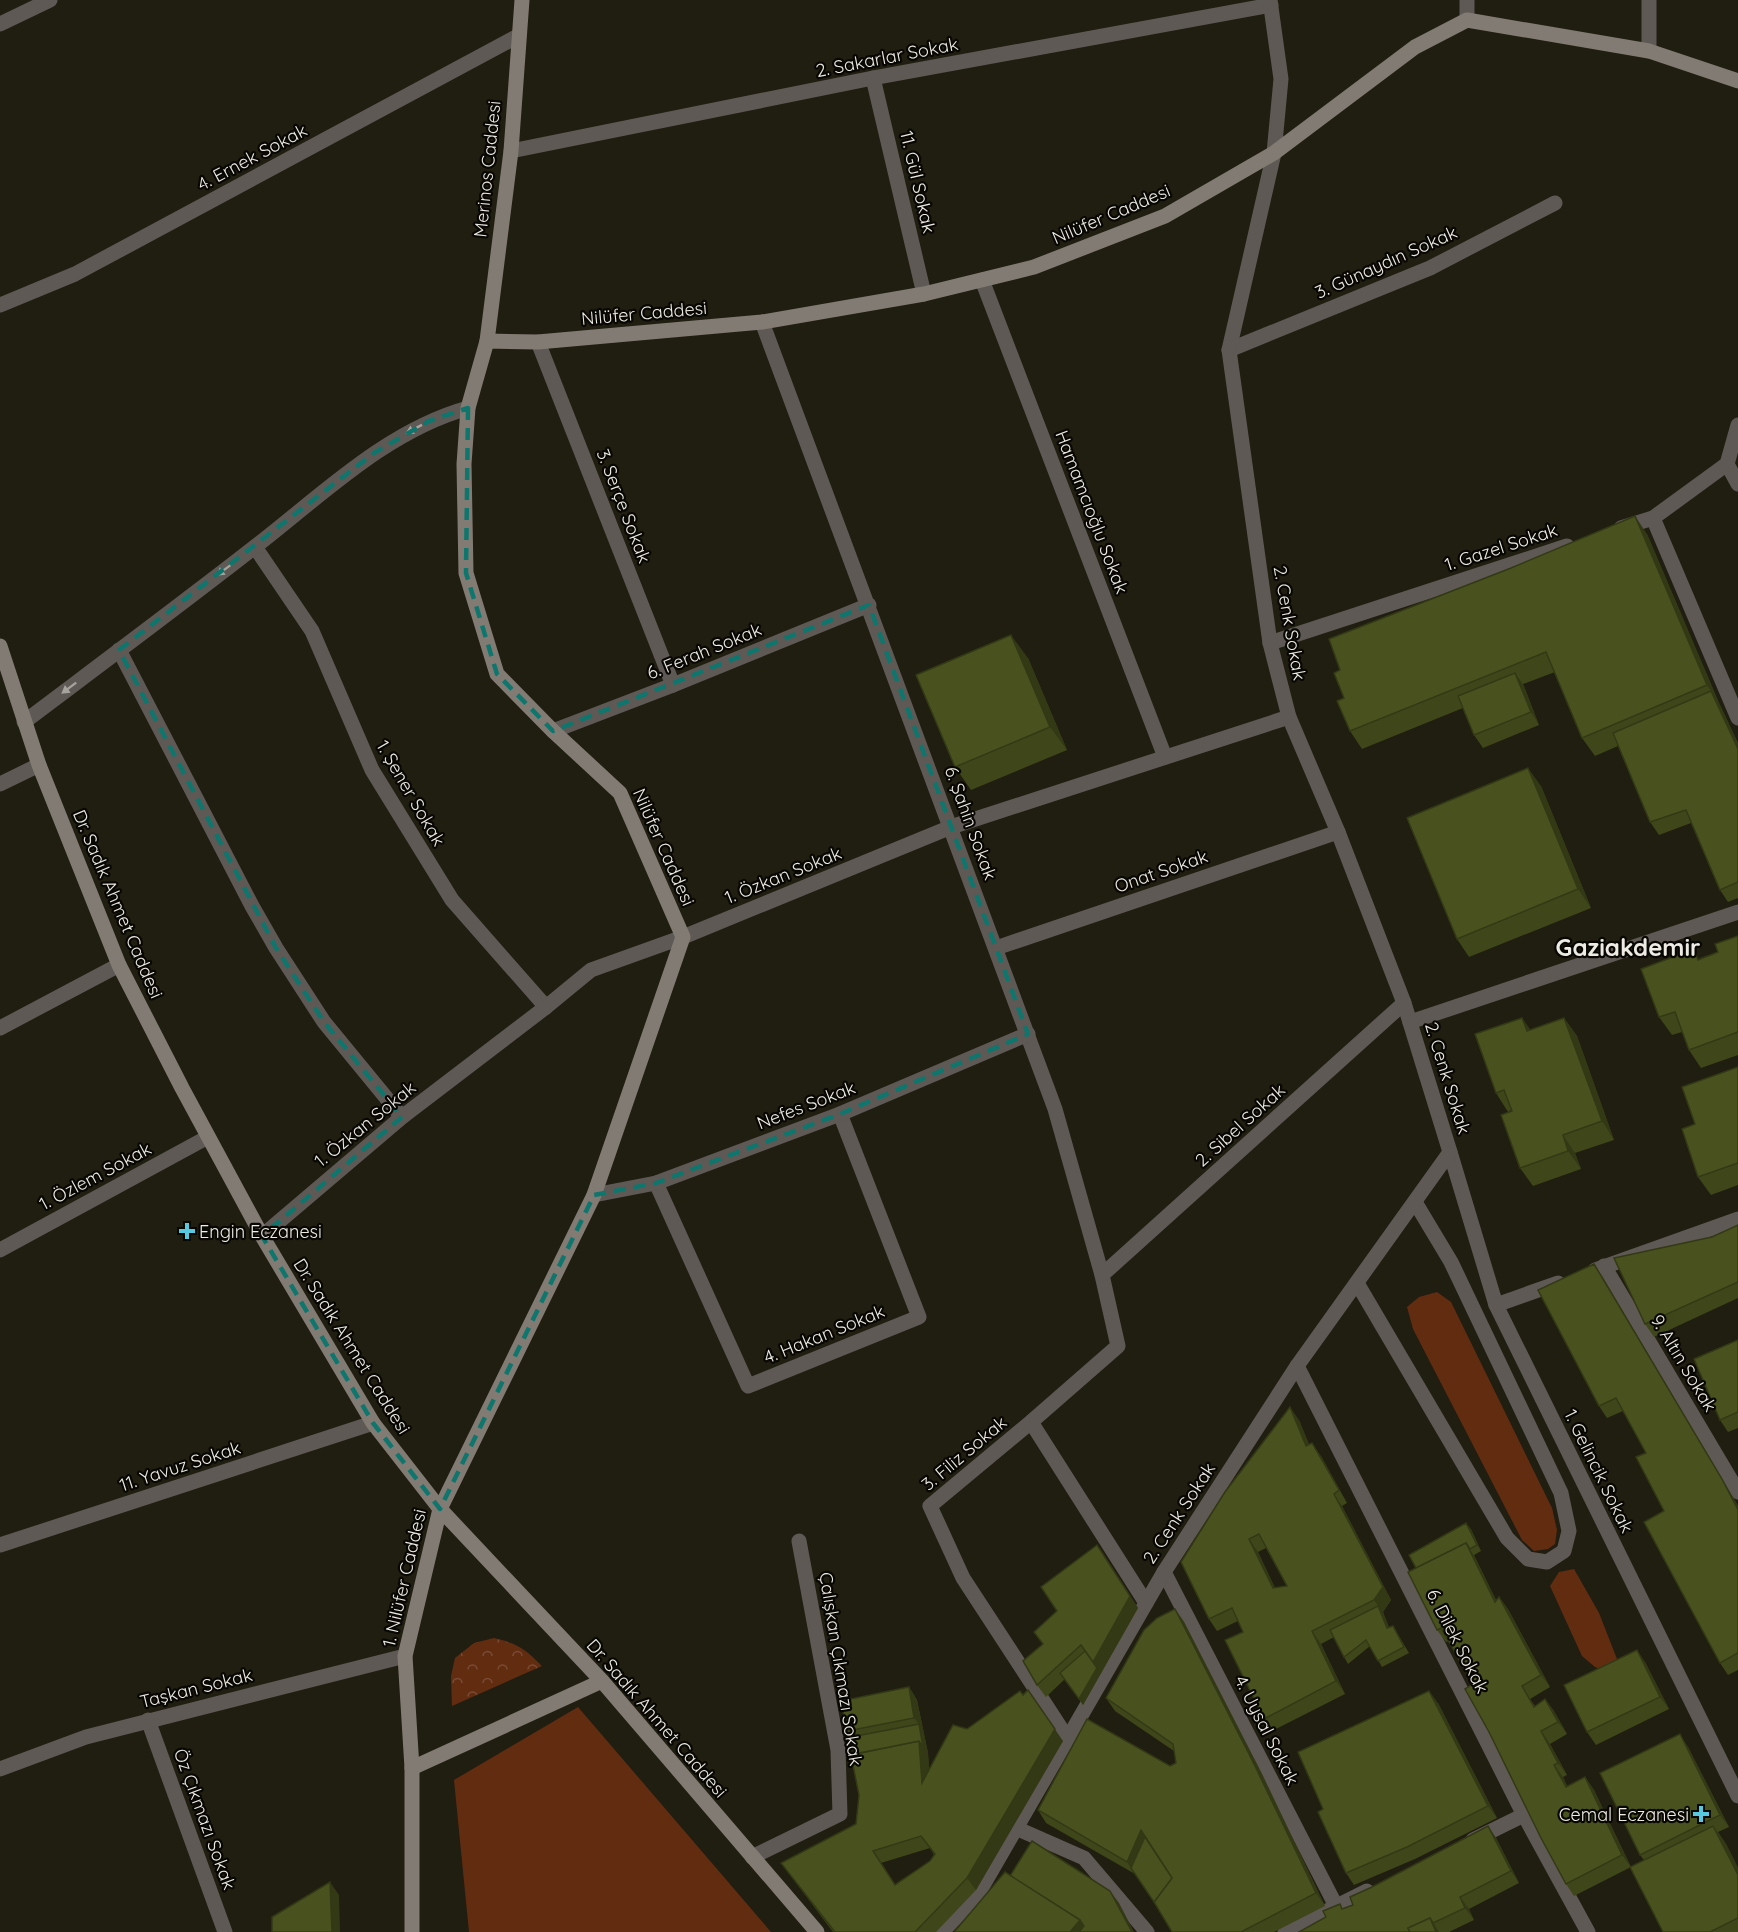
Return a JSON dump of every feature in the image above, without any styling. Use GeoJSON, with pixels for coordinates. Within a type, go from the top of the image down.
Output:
{"type":"FeatureCollection","features":[{"type":"Feature","properties":{"kind":"main road","name":"Merinos Caddesi"},"geometry":{"type":"LineString","coordinates":[[487,341],[511,151],[522,0]]}},
{"type":"Feature","properties":{"kind":"main road"},"geometry":{"type":"LineString","coordinates":[[1467,20],[1649,51],[1738,81]]}},
{"type":"Feature","properties":{"kind":"main road","name":"Nilüfer Caddesi"},"geometry":{"type":"LineString","coordinates":[[683,938],[620,793],[553,731],[497,674],[466,573],[464,464],[468,408],[487,341],[538,342],[762,322],[924,294],[1034,267],[1165,216],[1274,153],[1415,47],[1467,20]]}},
{"type":"Feature","properties":{"kind":"main road","name":"Dr. Sadık Ahmet Caddesi"},"geometry":{"type":"LineString","coordinates":[[0,646],[39,765],[119,965],[262,1236],[373,1423],[440,1509],[602,1681],[817,1932]]}},
{"type":"Feature","properties":{"kind":"main road"},"geometry":{"type":"LineString","coordinates":[[594,1195],[683,938]]}},
{"type":"Feature","properties":{"kind":"main road","name":"1. Nilüfer Caddesi"},"geometry":{"type":"LineString","coordinates":[[412,1932],[412,1768],[405,1656],[440,1509],[594,1195]]}},
{"type":"Feature","properties":{"kind":"main road"},"geometry":{"type":"LineString","coordinates":[[412,1768],[602,1681]]}},
{"type":"Feature","properties":{"kind":"street"},"geometry":{"type":"LineString","coordinates":[[0,24],[50,0]]}},
{"type":"Feature","properties":{"kind":"street"},"geometry":{"type":"LineString","coordinates":[[1467,0],[1467,20]]}},
{"type":"Feature","properties":{"kind":"street"},"geometry":{"type":"LineString","coordinates":[[1649,0],[1649,51]]}},
{"type":"Feature","properties":{"kind":"street","name":"2. Sakarlar Sokak"},"geometry":{"type":"LineString","coordinates":[[511,151],[873,78],[1270,3]]}},
{"type":"Feature","properties":{"kind":"street","name":"2. Cenk Sokak"},"geometry":{"type":"LineString","coordinates":[[942,1932],[978,1894],[1164,1572],[1297,1366],[1450,1152],[1404,1003],[1338,832],[1289,717],[1270,643],[1229,350],[1274,153],[1281,79],[1270,3]]}},
{"type":"Feature","properties":{"kind":"street","name":"4. Ernek Sokak"},"geometry":{"type":"LineString","coordinates":[[0,304],[75,274],[518,36]]}},
{"type":"Feature","properties":{"kind":"street","name":"11. Gül Sokak"},"geometry":{"type":"LineString","coordinates":[[873,78],[924,294]]}},
{"type":"Feature","properties":{"kind":"street","name":"3. Günaydın Sokak"},"geometry":{"type":"LineString","coordinates":[[1229,350],[1430,268],[1555,203]]}},
{"type":"Feature","properties":{"kind":"street","name":"Hamamcıoğlu Sokak"},"geometry":{"type":"LineString","coordinates":[[982,280],[1165,757]]}},
{"type":"Feature","properties":{"kind":"street","name":"6. Şahin Sokak"},"geometry":{"type":"LineString","coordinates":[[762,322],[1055,1109],[1102,1275],[1118,1346]]}},
{"type":"Feature","properties":{"kind":"street","name":"3. Serçe Sokak"},"geometry":{"type":"LineString","coordinates":[[538,342],[673,685]]}},
{"type":"Feature","properties":{"kind":"street"},"geometry":{"type":"LineString","coordinates":[[24,723],[374,453],[400,435],[429,421],[468,408]]}},
{"type":"Feature","properties":{"kind":"street"},"geometry":{"type":"LineString","coordinates":[[1608,533],[1653,518],[1726,464],[1738,425]]}},
{"type":"Feature","properties":{"kind":"street"},"geometry":{"type":"LineString","coordinates":[[1726,464],[1738,484]]}},
{"type":"Feature","properties":{"kind":"street"},"geometry":{"type":"LineString","coordinates":[[1653,518],[1738,718]]}},
{"type":"Feature","properties":{"kind":"street","name":"1. Gazel Sokak"},"geometry":{"type":"LineString","coordinates":[[1270,643],[1585,540]]}},
{"type":"Feature","properties":{"kind":"street","name":"1. Şener Sokak"},"geometry":{"type":"LineString","coordinates":[[255,547],[312,631],[372,770],[452,900],[546,1007]]}},
{"type":"Feature","properties":{"kind":"street","name":"6. Ferah Sokak"},"geometry":{"type":"LineString","coordinates":[[553,731],[869,605]]}},
{"type":"Feature","properties":{"kind":"street"},"geometry":{"type":"LineString","coordinates":[[119,650],[247,897],[276,948],[324,1022],[402,1117]]}},
{"type":"Feature","properties":{"kind":"street","name":"1. Özkan Sokak"},"geometry":{"type":"LineString","coordinates":[[262,1236],[402,1117],[591,970],[683,938],[951,827],[1289,717]]}},
{"type":"Feature","properties":{"kind":"street"},"geometry":{"type":"LineString","coordinates":[[0,784],[39,765]]}},
{"type":"Feature","properties":{"kind":"street","name":"Onat Sokak"},"geometry":{"type":"LineString","coordinates":[[996,948],[1338,832]]}},
{"type":"Feature","properties":{"kind":"street"},"geometry":{"type":"LineString","coordinates":[[1410,1022],[1738,912]]}},
{"type":"Feature","properties":{"kind":"street"},"geometry":{"type":"LineString","coordinates":[[0,1028],[119,965]]}},
{"type":"Feature","properties":{"kind":"street","name":"2. Sibel Sokak"},"geometry":{"type":"LineString","coordinates":[[1102,1275],[1404,1003]]}},
{"type":"Feature","properties":{"kind":"street","name":"Nefes Sokak"},"geometry":{"type":"LineString","coordinates":[[594,1195],[656,1183],[840,1114],[1028,1034]]}},
{"type":"Feature","properties":{"kind":"street","name":"4. Hakan Sokak"},"geometry":{"type":"LineString","coordinates":[[656,1183],[748,1386],[919,1317],[840,1114]]}},
{"type":"Feature","properties":{"kind":"street","name":"1. Özlem Sokak"},"geometry":{"type":"LineString","coordinates":[[0,1250],[208,1137]]}},
{"type":"Feature","properties":{"kind":"street","name":"1. Gelincik Sokak"},"geometry":{"type":"LineString","coordinates":[[1450,1152],[1496,1305],[1738,1796]]}},
{"type":"Feature","properties":{"kind":"street"},"geometry":{"type":"LineString","coordinates":[[1357,1282],[1507,1538],[1528,1559],[1547,1562],[1564,1551],[1569,1531],[1561,1492],[1451,1262],[1415,1202]]}},
{"type":"Feature","properties":{"kind":"street"},"geometry":{"type":"LineString","coordinates":[[1496,1305],[1738,1219]]}},
{"type":"Feature","properties":{"kind":"street","name":"9. Altın Sokak"},"geometry":{"type":"LineString","coordinates":[[1604,1266],[1736,1482]]}},
{"type":"Feature","properties":{"kind":"street","name":"3. Filiz Sokak"},"geometry":{"type":"LineString","coordinates":[[1068,1739],[963,1578],[930,1506],[1118,1346]]}},
{"type":"Feature","properties":{"kind":"street","name":"6. Dilek Sokak"},"geometry":{"type":"LineString","coordinates":[[1297,1366],[1524,1815],[1588,1932]]}},
{"type":"Feature","properties":{"kind":"street"},"geometry":{"type":"LineString","coordinates":[[1031,1422],[1146,1603]]}},
{"type":"Feature","properties":{"kind":"street","name":"11. Yavuz Sokak"},"geometry":{"type":"LineString","coordinates":[[0,1545],[373,1423]]}},
{"type":"Feature","properties":{"kind":"street","name":"Çalışkan Çıkmazı Sokak"},"geometry":{"type":"LineString","coordinates":[[752,1857],[840,1814],[838,1750],[799,1541]]}},
{"type":"Feature","properties":{"kind":"street","name":"4. Uysal Sokak"},"geometry":{"type":"LineString","coordinates":[[1164,1572],[1336,1906]]}},
{"type":"Feature","properties":{"kind":"street","name":"Taşkan Sokak"},"geometry":{"type":"LineString","coordinates":[[0,1768],[86,1737],[147,1720],[405,1656]]}},
{"type":"Feature","properties":{"kind":"street","name":"Öz Çıkmazı Sokak"},"geometry":{"type":"LineString","coordinates":[[147,1720],[225,1932]]}},
{"type":"Feature","properties":{"kind":"street"},"geometry":{"type":"LineString","coordinates":[[1461,1845],[1524,1815]]}},
{"type":"Feature","properties":{"kind":"street"},"geometry":{"type":"LineString","coordinates":[[1016,1828],[1084,1857],[1147,1932]]}},
{"type":"Feature","properties":{"kind":"street"},"geometry":{"type":"LineString","coordinates":[[1285,1932],[1378,1886]]}},
{"type":"Feature","properties":{"kind":"highlighted area"},"geometry":{"type":"Polygon","coordinates":[[[468,408],[466,573],[497,674],[553,731],[869,605],[1028,1034],[840,1114],[656,1183],[594,1195],[440,1509],[373,1423],[262,1236],[402,1117],[324,1022],[276,948],[119,650],[374,453],[429,421],[468,408]]]}},
{"type":"Feature","properties":{"kind":"green space"},"geometry":{"type":"Polygon","coordinates":[[[1437,1292],[1451,1302],[1552,1508],[1557,1530],[1555,1544],[1548,1549],[1534,1551],[1522,1540],[1413,1329],[1407,1307],[1419,1297],[1437,1292]]]}},
{"type":"Feature","properties":{"kind":"green space"},"geometry":{"type":"Polygon","coordinates":[[[1574,1569],[1599,1613],[1617,1659],[1605,1671],[1595,1667],[1582,1656],[1550,1586],[1559,1572],[1574,1569]]]}},
{"type":"Feature","properties":{"kind":"green space"},"geometry":{"type":"Polygon","coordinates":[[[494,1638],[520,1648],[542,1666],[452,1706],[451,1676],[455,1658],[474,1643],[494,1638]]]}},
{"type":"Feature","properties":{"kind":"green space"},"geometry":{"type":"Polygon","coordinates":[[[578,1707],[771,1932],[469,1932],[454,1780],[578,1707]]]}},
{"type":"Feature","properties":{"kind":"building"},"geometry":{"type":"Polygon","coordinates":[[[1635,516],[1707,685],[1582,738],[1546,652],[1350,731],[1337,701],[1344,698],[1334,673],[1340,670],[1329,639],[1511,568],[1635,516]]]}},
{"type":"Feature","properties":{"kind":"building"},"geometry":{"type":"Polygon","coordinates":[[[1011,635],[1050,727],[955,767],[916,675],[1011,635]]]}},
{"type":"Feature","properties":{"kind":"building"},"geometry":{"type":"Polygon","coordinates":[[[1515,673],[1531,712],[1474,735],[1458,696],[1515,673]]]}},
{"type":"Feature","properties":{"kind":"building"},"geometry":{"type":"Polygon","coordinates":[[[1711,691],[1738,749],[1738,882],[1720,890],[1686,810],[1650,822],[1613,733],[1711,691]]]}},
{"type":"Feature","properties":{"kind":"building"},"geometry":{"type":"Polygon","coordinates":[[[1528,768],[1578,889],[1457,939],[1407,818],[1528,768]]]}},
{"type":"Feature","properties":{"kind":"building"},"geometry":{"type":"Polygon","coordinates":[[[1738,936],[1738,1032],[1689,1050],[1675,1012],[1659,1017],[1641,969],[1694,949],[1698,960],[1718,952],[1715,944],[1738,936]]]}},
{"type":"Feature","properties":{"kind":"building"},"geometry":{"type":"Polygon","coordinates":[[[1522,1018],[1527,1031],[1564,1018],[1602,1121],[1563,1135],[1568,1151],[1520,1168],[1501,1115],[1512,1111],[1504,1090],[1496,1093],[1475,1034],[1522,1018]]]}},
{"type":"Feature","properties":{"kind":"building"},"geometry":{"type":"Polygon","coordinates":[[[1738,1067],[1738,1163],[1698,1177],[1682,1129],[1695,1124],[1682,1087],[1738,1067]]]}},
{"type":"Feature","properties":{"kind":"building"},"geometry":{"type":"Polygon","coordinates":[[[1738,1225],[1738,1282],[1645,1324],[1614,1258],[1712,1237],[1738,1225]]]}},
{"type":"Feature","properties":{"kind":"building"},"geometry":{"type":"Polygon","coordinates":[[[1594,1264],[1722,1479],[1738,1510],[1738,1653],[1720,1663],[1644,1522],[1664,1511],[1636,1457],[1646,1453],[1616,1398],[1599,1406],[1538,1290],[1594,1264]]]}},
{"type":"Feature","properties":{"kind":"building"},"geometry":{"type":"Polygon","coordinates":[[[1738,1340],[1738,1412],[1720,1420],[1694,1359],[1738,1340]]]}},
{"type":"Feature","properties":{"kind":"building"},"geometry":{"type":"Polygon","coordinates":[[[1290,1407],[1306,1446],[1312,1443],[1339,1490],[1334,1494],[1383,1587],[1374,1600],[1312,1631],[1336,1681],[1264,1719],[1225,1640],[1243,1632],[1232,1608],[1209,1619],[1181,1562],[1225,1492],[1290,1407]],[[1259,1534],[1249,1539],[1273,1588],[1287,1586],[1259,1534]]]}},
{"type":"Feature","properties":{"kind":"building"},"geometry":{"type":"Polygon","coordinates":[[[1466,1523],[1477,1545],[1470,1549],[1466,1543],[1416,1568],[1409,1555],[1466,1523]]]}},
{"type":"Feature","properties":{"kind":"building"},"geometry":{"type":"Polygon","coordinates":[[[1466,1543],[1495,1602],[1499,1597],[1541,1675],[1522,1686],[1534,1707],[1545,1699],[1558,1722],[1541,1731],[1558,1763],[1554,1765],[1566,1787],[1585,1777],[1622,1855],[1566,1884],[1465,1689],[1473,1684],[1441,1628],[1437,1630],[1408,1572],[1466,1543]]]}},
{"type":"Feature","properties":{"kind":"building"},"geometry":{"type":"Polygon","coordinates":[[[1097,1545],[1130,1596],[1093,1662],[1081,1645],[1037,1685],[1023,1661],[1043,1644],[1034,1632],[1057,1611],[1041,1587],[1097,1545]]]}},
{"type":"Feature","properties":{"kind":"building"},"geometry":{"type":"Polygon","coordinates":[[[1378,1606],[1387,1628],[1393,1626],[1404,1647],[1378,1661],[1366,1640],[1344,1657],[1330,1630],[1378,1606]]]}},
{"type":"Feature","properties":{"kind":"building"},"geometry":{"type":"Polygon","coordinates":[[[1175,1609],[1253,1762],[1316,1893],[1241,1932],[1172,1932],[1154,1902],[1172,1878],[1141,1830],[1127,1862],[1038,1810],[1087,1719],[1170,1766],[1176,1763],[1173,1744],[1106,1698],[1144,1630],[1157,1618],[1175,1609]]]}},
{"type":"Feature","properties":{"kind":"building"},"geometry":{"type":"Polygon","coordinates":[[[1637,1650],[1660,1697],[1587,1732],[1564,1685],[1637,1650]]]}},
{"type":"Feature","properties":{"kind":"building"},"geometry":{"type":"Polygon","coordinates":[[[1085,1651],[1097,1668],[1079,1699],[1060,1673],[1085,1651]]]}},
{"type":"Feature","properties":{"kind":"building"},"geometry":{"type":"Polygon","coordinates":[[[909,1687],[914,1718],[847,1731],[841,1701],[909,1687]]]}},
{"type":"Feature","properties":{"kind":"building"},"geometry":{"type":"Polygon","coordinates":[[[1028,1690],[1055,1729],[967,1878],[915,1932],[835,1932],[781,1863],[856,1824],[859,1795],[851,1755],[919,1741],[922,1783],[953,1725],[967,1729],[1020,1691],[1023,1695],[1028,1690]],[[921,1836],[873,1851],[895,1885],[930,1861],[935,1854],[921,1836]]]}},
{"type":"Feature","properties":{"kind":"building"},"geometry":{"type":"Polygon","coordinates":[[[1429,1691],[1488,1806],[1407,1847],[1346,1873],[1318,1812],[1323,1809],[1298,1752],[1429,1691]]]}},
{"type":"Feature","properties":{"kind":"building"},"geometry":{"type":"Polygon","coordinates":[[[919,1724],[923,1747],[919,1741],[854,1754],[851,1737],[919,1724]]]}},
{"type":"Feature","properties":{"kind":"building"},"geometry":{"type":"Polygon","coordinates":[[[1680,1734],[1720,1815],[1640,1855],[1600,1773],[1680,1734]]]}},
{"type":"Feature","properties":{"kind":"building"},"geometry":{"type":"Polygon","coordinates":[[[1488,1826],[1511,1871],[1460,1897],[1465,1908],[1433,1923],[1430,1918],[1408,1928],[1410,1932],[1299,1932],[1326,1917],[1323,1911],[1340,1904],[1342,1909],[1353,1905],[1350,1897],[1488,1826]]]}},
{"type":"Feature","properties":{"kind":"building"},"geometry":{"type":"Polygon","coordinates":[[[1713,1826],[1738,1875],[1738,1918],[1710,1932],[1663,1932],[1630,1867],[1713,1826]]]}},
{"type":"Feature","properties":{"kind":"building"},"geometry":{"type":"Polygon","coordinates":[[[1145,1837],[1172,1878],[1154,1902],[1131,1868],[1145,1837]]]}},
{"type":"Feature","properties":{"kind":"building"},"geometry":{"type":"Polygon","coordinates":[[[1032,1841],[1110,1891],[1132,1932],[1079,1932],[1084,1926],[1080,1920],[1010,1876],[1032,1841]]]}},
{"type":"Feature","properties":{"kind":"building"},"geometry":{"type":"Polygon","coordinates":[[[1005,1872],[1080,1920],[1070,1932],[955,1932],[1005,1872]]]}},
{"type":"Feature","properties":{"kind":"building"},"geometry":{"type":"Polygon","coordinates":[[[330,1882],[332,1932],[272,1932],[272,1917],[330,1882]]]}},
{"type":"Feature","properties":{"kind":"building"},"geometry":{"type":"Polygon","coordinates":[[[1430,1918],[1436,1932],[1410,1932],[1408,1928],[1430,1918]]]}},
{"type":"Feature","properties":{"kind":"place","name":"Engin Eczanesi"},"geometry":{"type":"Point","coordinates":[187,1231]}},
{"type":"Feature","properties":{"kind":"place","name":"Cemal Eczanesi"},"geometry":{"type":"Point","coordinates":[1701,1814]}},
{"type":"Feature","properties":{"kind":"district","name":"Gaziakdemir"},"geometry":{"type":"Point","coordinates":[1628,947]}}]}
